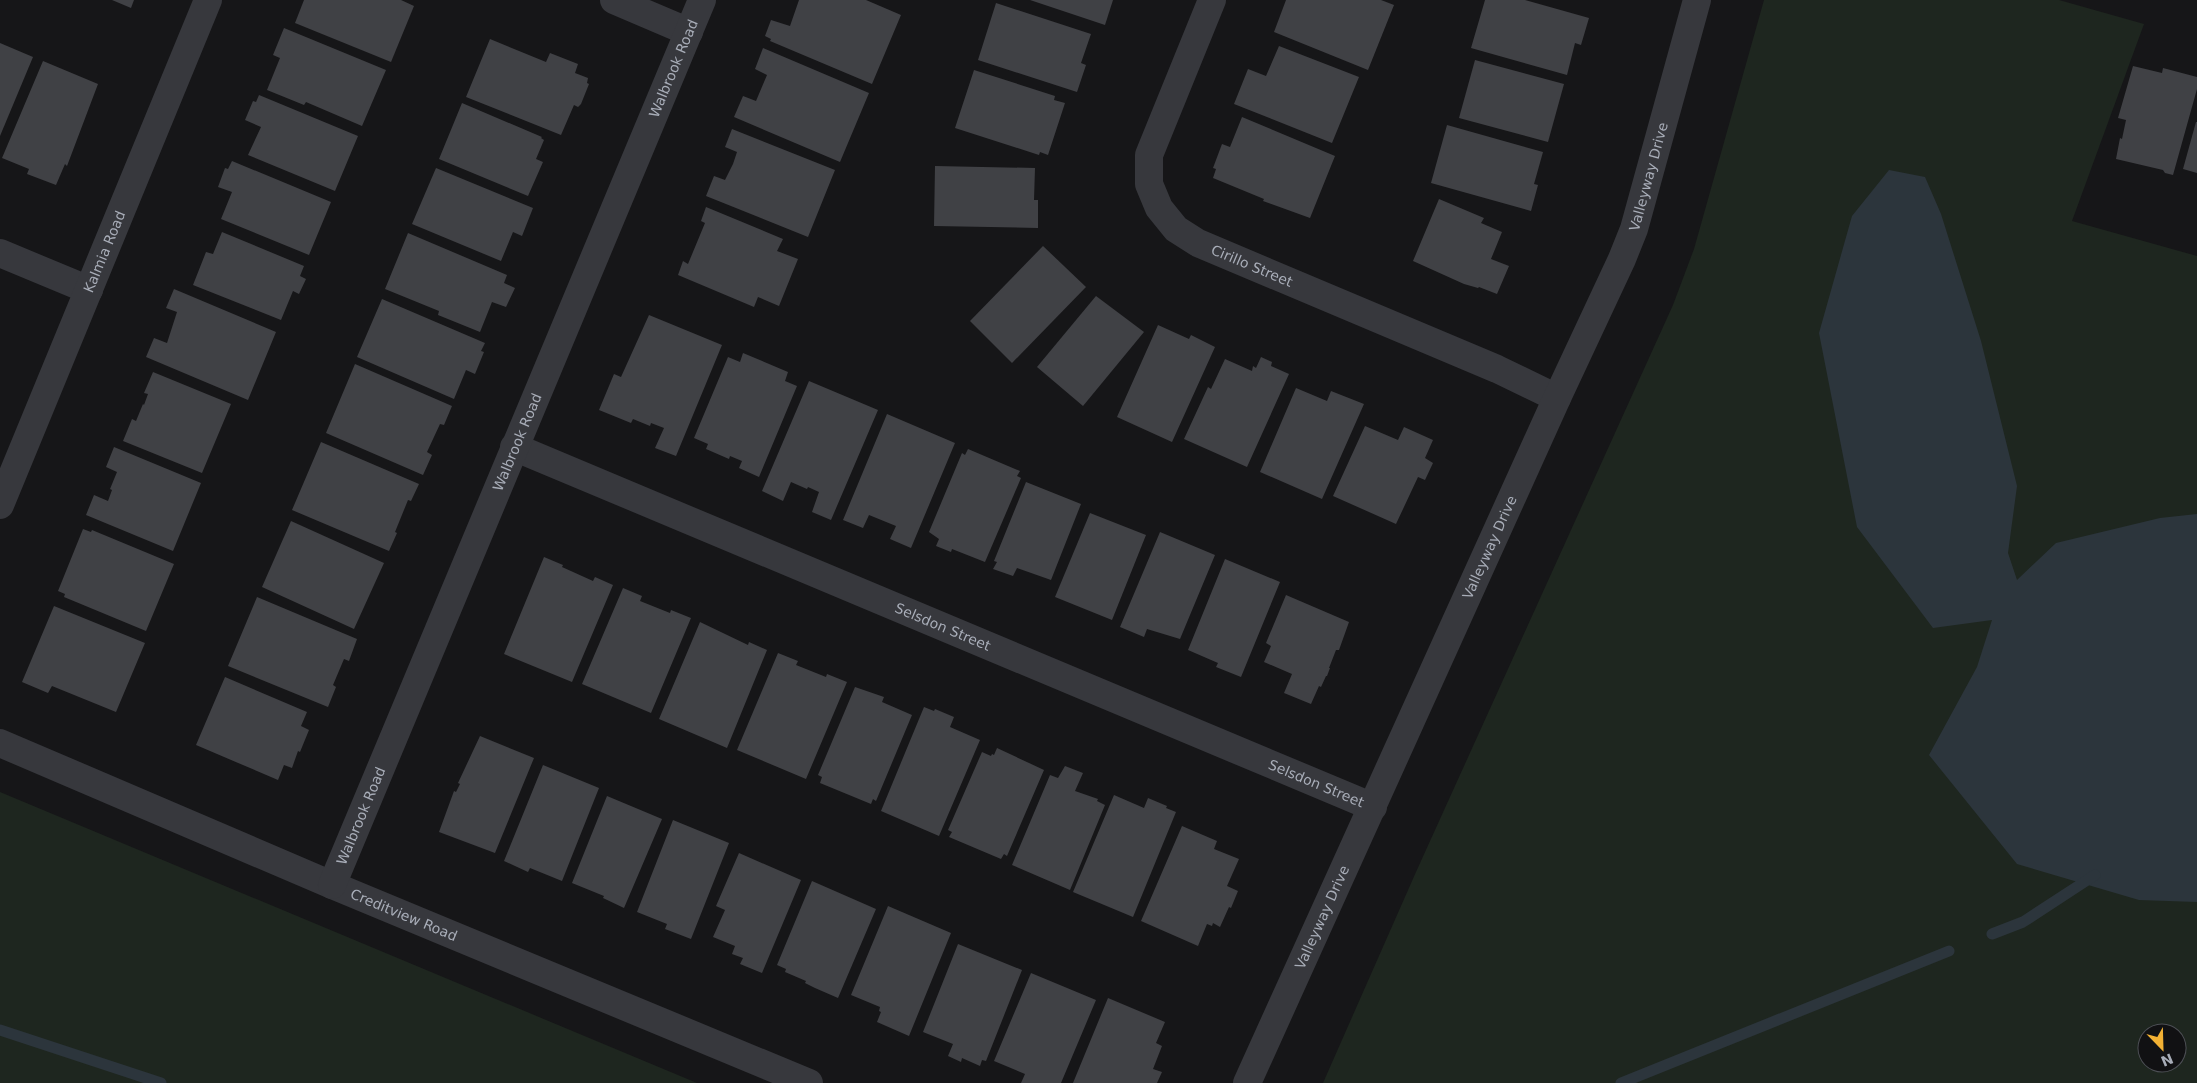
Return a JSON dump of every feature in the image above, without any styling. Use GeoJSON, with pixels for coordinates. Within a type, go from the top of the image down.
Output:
{"type":"FeatureCollection","features":[{"type":"Feature","properties":{"kind":"street","name":"Kalmia Road"},"geometry":{"type":"LineString","coordinates":[[0,505],[208,0]]}},
{"type":"Feature","properties":{"kind":"street"},"geometry":{"type":"LineString","coordinates":[[614,0],[688,32]]}},
{"type":"Feature","properties":{"kind":"street","name":"Walbrook Road"},"geometry":{"type":"LineString","coordinates":[[332,885],[702,0]]}},
{"type":"Feature","properties":{"kind":"street","name":"Cirillo Street"},"geometry":{"type":"LineString","coordinates":[[1212,0],[1149,155],[1149,184],[1159,208],[1176,229],[1198,243],[1497,370],[1557,398]]}},
{"type":"Feature","properties":{"kind":"street","name":"Valleyway Drive"},"geometry":{"type":"LineString","coordinates":[[1247,1083],[1557,398],[1622,260],[1634,229],[1697,0]]}},
{"type":"Feature","properties":{"kind":"street"},"geometry":{"type":"LineString","coordinates":[[0,253],[90,290]]}},
{"type":"Feature","properties":{"kind":"street","name":"Selsdon Street"},"geometry":{"type":"LineString","coordinates":[[514,447],[1373,807]]}},
{"type":"Feature","properties":{"kind":"street","name":"Creditview Road"},"geometry":{"type":"LineString","coordinates":[[0,743],[332,885],[809,1083]]}},
{"type":"Feature","properties":{"kind":"shaded area"},"geometry":{"type":"Polygon","coordinates":[[[1764,0],[2059,0],[2144,24],[2072,221],[2197,256],[2197,1083],[1323,1083],[1416,872],[1673,305],[1694,249],[1764,0]]]}},
{"type":"Feature","properties":{"kind":"shaded area"},"geometry":{"type":"Polygon","coordinates":[[[1889,170],[1925,177],[1941,214],[1981,341],[2017,486],[2008,553],[2017,580],[2056,543],[2160,518],[2197,514],[2197,902],[2139,900],[2017,864],[1929,755],[1977,667],[1992,620],[1933,628],[1857,527],[1819,333],[1852,216],[1889,170]]]}},
{"type":"Feature","properties":{"kind":"shaded area"},"geometry":{"type":"Polygon","coordinates":[[[0,792],[697,1083],[0,1083],[0,792]]]}},
{"type":"Feature","properties":{"kind":"building"},"geometry":{"type":"Polygon","coordinates":[[[112,0],[134,0],[131,8],[112,0]]]}},
{"type":"Feature","properties":{"kind":"building"},"geometry":{"type":"Polygon","coordinates":[[[304,0],[401,0],[414,6],[391,62],[295,23],[304,0]]]}},
{"type":"Feature","properties":{"kind":"building"},"geometry":{"type":"Polygon","coordinates":[[[799,0],[866,0],[901,15],[872,84],[770,41],[771,39],[765,36],[771,20],[790,26],[799,0]]]}},
{"type":"Feature","properties":{"kind":"building"},"geometry":{"type":"Polygon","coordinates":[[[1030,0],[1113,0],[1105,25],[1030,0]]]}},
{"type":"Feature","properties":{"kind":"building"},"geometry":{"type":"Polygon","coordinates":[[[1286,0],[1381,0],[1394,5],[1368,70],[1274,32],[1286,0]]]}},
{"type":"Feature","properties":{"kind":"building"},"geometry":{"type":"Polygon","coordinates":[[[1485,0],[1525,0],[1589,18],[1581,45],[1575,43],[1567,75],[1471,48],[1485,0]]]}},
{"type":"Feature","properties":{"kind":"building"},"geometry":{"type":"Polygon","coordinates":[[[996,3],[1091,34],[1081,63],[1086,65],[1077,92],[978,60],[996,3]]]}},
{"type":"Feature","properties":{"kind":"building"},"geometry":{"type":"Polygon","coordinates":[[[284,28],[386,70],[362,126],[306,102],[304,105],[267,90],[280,58],[273,55],[284,28]]]}},
{"type":"Feature","properties":{"kind":"building"},"geometry":{"type":"Polygon","coordinates":[[[490,39],[546,62],[550,53],[578,64],[575,73],[588,78],[587,83],[589,84],[581,104],[578,107],[574,105],[561,135],[466,97],[490,39]]]}},
{"type":"Feature","properties":{"kind":"building"},"geometry":{"type":"Polygon","coordinates":[[[0,43],[33,57],[0,136],[0,43]]]}},
{"type":"Feature","properties":{"kind":"building"},"geometry":{"type":"Polygon","coordinates":[[[1279,46],[1359,77],[1332,143],[1234,104],[1248,69],[1266,76],[1279,46]]]}},
{"type":"Feature","properties":{"kind":"building"},"geometry":{"type":"Polygon","coordinates":[[[763,48],[869,93],[840,162],[734,117],[743,96],[756,101],[767,75],[755,69],[763,48]]]}},
{"type":"Feature","properties":{"kind":"building"},"geometry":{"type":"Polygon","coordinates":[[[1475,60],[1564,84],[1548,142],[1459,118],[1475,60]]]}},
{"type":"Feature","properties":{"kind":"building"},"geometry":{"type":"Polygon","coordinates":[[[43,61],[98,84],[67,166],[65,164],[56,185],[27,174],[29,169],[2,158],[43,61]]]}},
{"type":"Feature","properties":{"kind":"building"},"geometry":{"type":"Polygon","coordinates":[[[2133,66],[2162,73],[2163,68],[2197,77],[2197,89],[2173,175],[2165,173],[2163,170],[2116,159],[2126,120],[2118,118],[2133,66]]]}},
{"type":"Feature","properties":{"kind":"building"},"geometry":{"type":"Polygon","coordinates":[[[974,70],[1055,96],[1054,100],[1065,103],[1048,155],[1040,152],[1039,155],[955,128],[974,70]]]}},
{"type":"Feature","properties":{"kind":"building"},"geometry":{"type":"Polygon","coordinates":[[[259,95],[358,136],[335,191],[248,155],[261,127],[245,120],[253,101],[256,102],[259,95]]]}},
{"type":"Feature","properties":{"kind":"building"},"geometry":{"type":"Polygon","coordinates":[[[462,103],[542,137],[544,140],[536,159],[543,162],[528,196],[439,159],[462,103]]]}},
{"type":"Feature","properties":{"kind":"building"},"geometry":{"type":"Polygon","coordinates":[[[1242,117],[1335,156],[1310,218],[1263,201],[1264,199],[1213,178],[1216,169],[1213,168],[1222,144],[1230,147],[1242,117]]]}},
{"type":"Feature","properties":{"kind":"building"},"geometry":{"type":"Polygon","coordinates":[[[2197,122],[2197,173],[2183,169],[2197,122]]]}},
{"type":"Feature","properties":{"kind":"building"},"geometry":{"type":"Polygon","coordinates":[[[1447,125],[1543,152],[1534,184],[1538,185],[1531,211],[1431,183],[1447,125]]]}},
{"type":"Feature","properties":{"kind":"building"},"geometry":{"type":"Polygon","coordinates":[[[732,129],[835,170],[808,237],[706,196],[714,176],[725,180],[733,164],[737,152],[725,147],[732,129]]]}},
{"type":"Feature","properties":{"kind":"building"},"geometry":{"type":"Polygon","coordinates":[[[232,161],[331,202],[309,255],[221,219],[232,192],[218,187],[225,168],[228,169],[232,161]]]}},
{"type":"Feature","properties":{"kind":"building"},"geometry":{"type":"Polygon","coordinates":[[[935,166],[1035,168],[1034,200],[1038,200],[1038,228],[934,226],[935,166]]]}},
{"type":"Feature","properties":{"kind":"building"},"geometry":{"type":"Polygon","coordinates":[[[436,168],[533,208],[522,236],[513,232],[501,261],[412,224],[436,168]]]}},
{"type":"Feature","properties":{"kind":"building"},"geometry":{"type":"Polygon","coordinates":[[[1439,199],[1484,218],[1481,223],[1502,232],[1491,259],[1509,266],[1497,294],[1464,284],[1413,261],[1439,199]]]}},
{"type":"Feature","properties":{"kind":"building"},"geometry":{"type":"Polygon","coordinates":[[[706,207],[783,239],[777,251],[798,259],[779,306],[758,297],[754,307],[678,275],[683,261],[688,264],[705,223],[701,221],[706,207]]]}},
{"type":"Feature","properties":{"kind":"building"},"geometry":{"type":"Polygon","coordinates":[[[222,232],[304,266],[300,276],[306,279],[299,294],[293,291],[281,320],[193,285],[206,252],[213,254],[222,232]]]}},
{"type":"Feature","properties":{"kind":"building"},"geometry":{"type":"Polygon","coordinates":[[[408,233],[507,275],[504,283],[515,288],[506,307],[492,302],[480,332],[438,315],[439,311],[385,289],[408,233]]]}},
{"type":"Feature","properties":{"kind":"building"},"geometry":{"type":"Polygon","coordinates":[[[1043,246],[1086,287],[1012,363],[970,321],[1043,246]]]}},
{"type":"Feature","properties":{"kind":"building"},"geometry":{"type":"Polygon","coordinates":[[[174,289],[276,332],[248,400],[146,357],[154,338],[167,343],[177,312],[166,308],[174,289]]]}},
{"type":"Feature","properties":{"kind":"building"},"geometry":{"type":"Polygon","coordinates":[[[1096,296],[1144,332],[1083,406],[1037,367],[1096,296]]]}},
{"type":"Feature","properties":{"kind":"building"},"geometry":{"type":"Polygon","coordinates":[[[382,299],[485,343],[481,351],[484,352],[475,374],[466,370],[454,399],[357,357],[382,299]]]}},
{"type":"Feature","properties":{"kind":"building"},"geometry":{"type":"Polygon","coordinates":[[[649,315],[722,345],[676,456],[655,448],[664,428],[651,423],[650,426],[633,419],[631,423],[599,410],[614,374],[621,377],[649,315]]]}},
{"type":"Feature","properties":{"kind":"building"},"geometry":{"type":"Polygon","coordinates":[[[1158,325],[1189,339],[1191,335],[1215,347],[1172,442],[1117,417],[1158,325]]]}},
{"type":"Feature","properties":{"kind":"building"},"geometry":{"type":"Polygon","coordinates":[[[743,353],[788,372],[785,381],[797,386],[759,477],[739,468],[742,461],[730,456],[729,459],[706,449],[708,444],[694,438],[728,357],[740,362],[743,353]]]}},
{"type":"Feature","properties":{"kind":"building"},"geometry":{"type":"Polygon","coordinates":[[[1261,357],[1272,362],[1271,366],[1289,374],[1247,467],[1184,439],[1208,387],[1211,389],[1225,359],[1252,371],[1253,366],[1256,368],[1261,357]]]}},
{"type":"Feature","properties":{"kind":"building"},"geometry":{"type":"Polygon","coordinates":[[[355,364],[452,406],[444,425],[440,424],[427,452],[432,455],[423,475],[326,433],[355,364]]]}},
{"type":"Feature","properties":{"kind":"building"},"geometry":{"type":"Polygon","coordinates":[[[153,372],[231,404],[202,473],[123,441],[132,419],[136,421],[144,405],[148,394],[144,393],[153,372]]]}},
{"type":"Feature","properties":{"kind":"building"},"geometry":{"type":"Polygon","coordinates":[[[809,381],[878,410],[831,520],[812,512],[819,492],[808,487],[807,489],[791,482],[783,501],[762,491],[809,381]]]}},
{"type":"Feature","properties":{"kind":"building"},"geometry":{"type":"Polygon","coordinates":[[[1296,388],[1327,401],[1331,391],[1364,404],[1322,499],[1260,472],[1296,388]]]}},
{"type":"Feature","properties":{"kind":"building"},"geometry":{"type":"Polygon","coordinates":[[[887,414],[955,443],[911,548],[890,539],[896,526],[869,515],[863,528],[843,520],[887,414]]]}},
{"type":"Feature","properties":{"kind":"building"},"geometry":{"type":"Polygon","coordinates":[[[1365,426],[1398,440],[1404,427],[1433,440],[1425,458],[1433,463],[1425,480],[1418,477],[1396,524],[1333,496],[1365,426]]]}},
{"type":"Feature","properties":{"kind":"building"},"geometry":{"type":"Polygon","coordinates":[[[321,442],[419,484],[411,501],[408,500],[389,551],[292,510],[321,442]]]}},
{"type":"Feature","properties":{"kind":"building"},"geometry":{"type":"Polygon","coordinates":[[[114,447],[201,483],[173,551],[86,515],[94,495],[108,501],[112,490],[110,489],[117,472],[106,467],[114,447]]]}},
{"type":"Feature","properties":{"kind":"building"},"geometry":{"type":"Polygon","coordinates":[[[968,449],[1020,471],[1017,476],[1021,478],[985,562],[952,549],[951,552],[936,546],[939,539],[929,532],[962,453],[965,455],[968,449]]]}},
{"type":"Feature","properties":{"kind":"building"},"geometry":{"type":"Polygon","coordinates":[[[1026,482],[1081,504],[1051,580],[1017,568],[1013,576],[993,569],[997,562],[994,561],[1026,482]]]}},
{"type":"Feature","properties":{"kind":"building"},"geometry":{"type":"Polygon","coordinates":[[[1090,513],[1146,535],[1112,620],[1055,597],[1090,513]]]}},
{"type":"Feature","properties":{"kind":"building"},"geometry":{"type":"Polygon","coordinates":[[[291,521],[384,563],[354,629],[262,587],[291,521]]]}},
{"type":"Feature","properties":{"kind":"building"},"geometry":{"type":"Polygon","coordinates":[[[83,529],[91,532],[92,530],[174,564],[146,631],[64,597],[65,594],[58,591],[83,529]]]}},
{"type":"Feature","properties":{"kind":"building"},"geometry":{"type":"Polygon","coordinates":[[[1160,532],[1215,555],[1180,639],[1147,629],[1144,637],[1120,627],[1160,532]]]}},
{"type":"Feature","properties":{"kind":"building"},"geometry":{"type":"Polygon","coordinates":[[[544,557],[593,581],[595,577],[613,585],[572,682],[504,654],[544,557]]]}},
{"type":"Feature","properties":{"kind":"building"},"geometry":{"type":"Polygon","coordinates":[[[1225,559],[1280,582],[1241,677],[1216,667],[1218,663],[1188,650],[1225,559]]]}},
{"type":"Feature","properties":{"kind":"building"},"geometry":{"type":"Polygon","coordinates":[[[623,588],[642,596],[640,601],[670,613],[671,610],[691,618],[651,713],[582,684],[623,588]]]}},
{"type":"Feature","properties":{"kind":"building"},"geometry":{"type":"Polygon","coordinates":[[[1286,595],[1349,622],[1327,676],[1321,687],[1319,686],[1311,704],[1284,693],[1292,674],[1264,662],[1271,646],[1266,643],[1286,595]]]}},
{"type":"Feature","properties":{"kind":"building"},"geometry":{"type":"Polygon","coordinates":[[[257,597],[357,639],[349,661],[344,659],[333,685],[336,687],[328,707],[228,666],[257,597]]]}},
{"type":"Feature","properties":{"kind":"building"},"geometry":{"type":"Polygon","coordinates":[[[54,606],[145,643],[116,712],[52,686],[48,693],[22,682],[54,606]]]}},
{"type":"Feature","properties":{"kind":"building"},"geometry":{"type":"Polygon","coordinates":[[[700,622],[748,645],[749,642],[767,650],[727,748],[659,719],[700,622]]]}},
{"type":"Feature","properties":{"kind":"building"},"geometry":{"type":"Polygon","coordinates":[[[778,653],[798,661],[796,665],[826,677],[827,674],[847,682],[806,779],[737,750],[778,653]]]}},
{"type":"Feature","properties":{"kind":"building"},"geometry":{"type":"Polygon","coordinates":[[[225,677],[307,712],[301,726],[309,730],[300,752],[298,751],[292,768],[284,765],[278,780],[196,745],[225,677]]]}},
{"type":"Feature","properties":{"kind":"building"},"geometry":{"type":"Polygon","coordinates":[[[855,687],[884,697],[882,702],[912,715],[876,801],[873,799],[871,804],[820,783],[822,777],[818,775],[855,687]]]}},
{"type":"Feature","properties":{"kind":"building"},"geometry":{"type":"Polygon","coordinates":[[[924,707],[934,711],[935,709],[954,717],[950,727],[980,740],[939,836],[881,811],[924,707]]]}},
{"type":"Feature","properties":{"kind":"building"},"geometry":{"type":"Polygon","coordinates":[[[480,736],[534,758],[495,853],[439,832],[454,791],[456,792],[460,784],[458,783],[480,736]]]}},
{"type":"Feature","properties":{"kind":"building"},"geometry":{"type":"Polygon","coordinates":[[[997,748],[1044,770],[1007,856],[1004,854],[1001,859],[949,837],[952,832],[948,830],[982,752],[991,756],[992,754],[994,755],[997,748]]]}},
{"type":"Feature","properties":{"kind":"building"},"geometry":{"type":"Polygon","coordinates":[[[543,765],[599,788],[562,881],[530,868],[528,872],[504,861],[543,765]]]}},
{"type":"Feature","properties":{"kind":"building"},"geometry":{"type":"Polygon","coordinates":[[[1065,766],[1083,773],[1075,791],[1098,799],[1097,801],[1105,805],[1070,890],[1012,865],[1050,775],[1058,778],[1065,766]]]}},
{"type":"Feature","properties":{"kind":"building"},"geometry":{"type":"Polygon","coordinates":[[[1114,795],[1144,808],[1148,798],[1176,812],[1133,917],[1073,892],[1114,795]]]}},
{"type":"Feature","properties":{"kind":"building"},"geometry":{"type":"Polygon","coordinates":[[[607,796],[662,819],[624,908],[603,898],[604,896],[572,883],[607,796]]]}},
{"type":"Feature","properties":{"kind":"building"},"geometry":{"type":"Polygon","coordinates":[[[673,820],[729,843],[691,939],[665,929],[667,924],[637,912],[673,820]]]}},
{"type":"Feature","properties":{"kind":"building"},"geometry":{"type":"Polygon","coordinates":[[[1182,826],[1217,841],[1214,849],[1239,859],[1227,886],[1238,891],[1231,908],[1229,907],[1220,927],[1213,923],[1212,926],[1207,924],[1198,946],[1141,921],[1182,826]]]}},
{"type":"Feature","properties":{"kind":"building"},"geometry":{"type":"Polygon","coordinates":[[[739,853],[801,880],[762,973],[740,964],[743,958],[732,954],[735,946],[713,937],[725,910],[716,906],[739,853]]]}},
{"type":"Feature","properties":{"kind":"building"},"geometry":{"type":"Polygon","coordinates":[[[812,881],[876,909],[838,998],[805,983],[806,981],[785,972],[786,969],[777,965],[812,881]]]}},
{"type":"Feature","properties":{"kind":"building"},"geometry":{"type":"Polygon","coordinates":[[[888,906],[951,933],[909,1036],[877,1022],[881,1012],[879,1011],[880,1007],[851,995],[888,906]]]}},
{"type":"Feature","properties":{"kind":"building"},"geometry":{"type":"Polygon","coordinates":[[[958,944],[1022,970],[986,1061],[982,1060],[980,1066],[962,1058],[961,1062],[948,1056],[953,1044],[923,1032],[958,944]]]}},
{"type":"Feature","properties":{"kind":"building"},"geometry":{"type":"Polygon","coordinates":[[[1031,973],[1096,1000],[1061,1083],[1021,1083],[1025,1074],[994,1061],[1031,973]]]}},
{"type":"Feature","properties":{"kind":"building"},"geometry":{"type":"Polygon","coordinates":[[[1108,998],[1165,1022],[1156,1043],[1162,1046],[1153,1069],[1162,1072],[1157,1083],[1073,1083],[1108,998]]]}},
{"type":"Feature","properties":{"kind":"waterway"},"geometry":{"type":"LineString","coordinates":[[1992,934],[2023,922],[2095,875]]}},
{"type":"Feature","properties":{"kind":"waterway"},"geometry":{"type":"LineString","coordinates":[[1621,1083],[1949,951]]}},
{"type":"Feature","properties":{"kind":"waterway"},"geometry":{"type":"LineString","coordinates":[[0,1030],[161,1083]]}}]}
